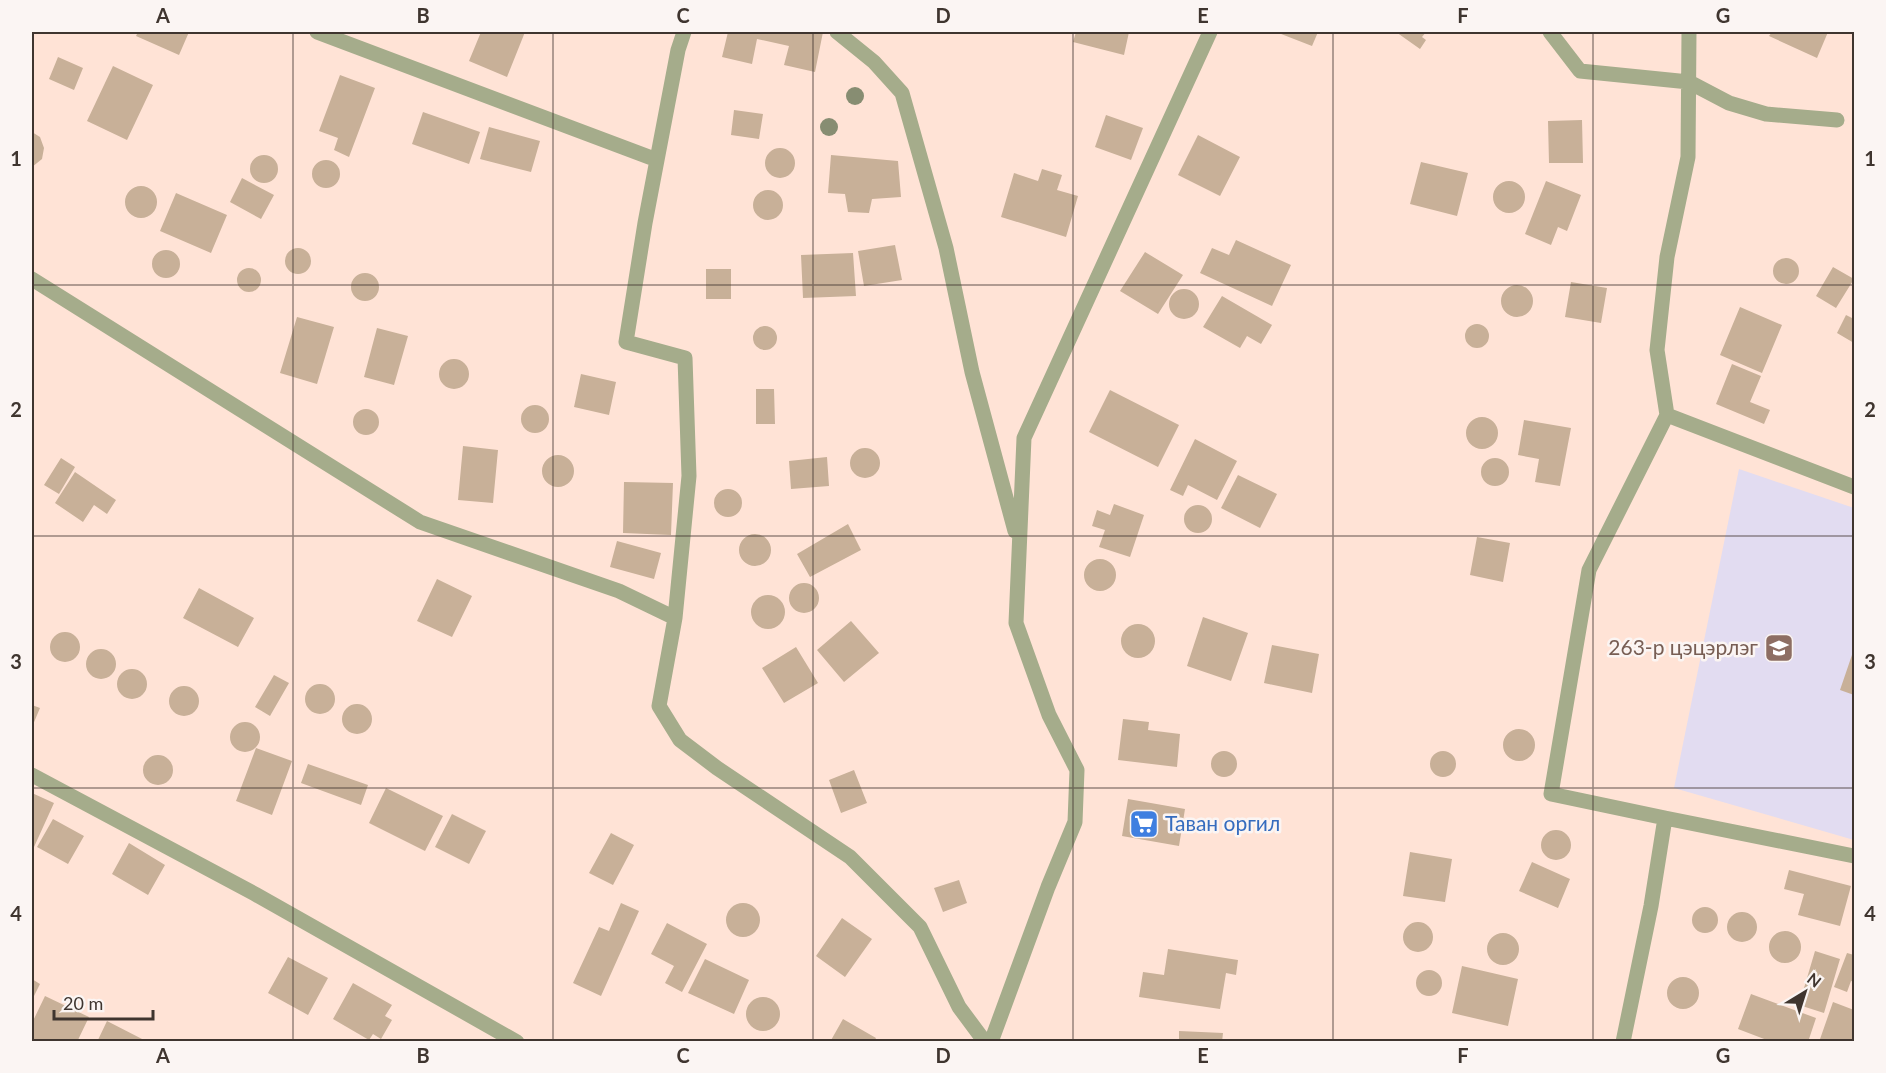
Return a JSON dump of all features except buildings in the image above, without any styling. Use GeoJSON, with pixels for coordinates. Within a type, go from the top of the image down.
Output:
{"type":"FeatureCollection","features":[{"type":"Feature","properties":{"kind":"street"},"geometry":{"type":"LineString","coordinates":[[317,32],[657,160]]}},
{"type":"Feature","properties":{"kind":"street"},"geometry":{"type":"LineString","coordinates":[[684,32],[678,50],[645,223],[626,342],[685,358],[689,476],[675,618],[659,706],[680,740],[717,768],[850,857],[920,927],[959,1006],[985,1041]]}},
{"type":"Feature","properties":{"kind":"street"},"geometry":{"type":"LineString","coordinates":[[837,32],[874,62],[902,93],[946,248],[972,372],[1019,545]]}},
{"type":"Feature","properties":{"kind":"street"},"geometry":{"type":"LineString","coordinates":[[991,1041],[1075,822],[1077,771],[1049,716],[1016,623],[1024,438],[1210,32]]}},
{"type":"Feature","properties":{"kind":"street"},"geometry":{"type":"LineString","coordinates":[[1550,32],[1580,71],[1689,82],[1729,103],[1766,114],[1837,120]]}},
{"type":"Feature","properties":{"kind":"street"},"geometry":{"type":"LineString","coordinates":[[1689,32],[1688,157],[1666,257],[1657,351],[1667,415],[1588,570],[1551,794],[1854,856]]}},
{"type":"Feature","properties":{"kind":"street"},"geometry":{"type":"LineString","coordinates":[[32,279],[420,522],[619,591],[675,618]]}},
{"type":"Feature","properties":{"kind":"street"},"geometry":{"type":"LineString","coordinates":[[1667,415],[1854,487]]}},
{"type":"Feature","properties":{"kind":"street"},"geometry":{"type":"LineString","coordinates":[[32,775],[255,894],[517,1041]]}},
{"type":"Feature","properties":{"kind":"street"},"geometry":{"type":"LineString","coordinates":[[1623,1041],[1651,906],[1665,818]]}},
{"type":"Feature","properties":{"kind":"shaded area","name":"263-р цэцэрлэг"},"geometry":{"type":"Polygon","coordinates":[[[1739,469],[1854,508],[1854,840],[1674,788],[1739,469]]]}},
{"type":"Feature","properties":{"kind":"place","name":"263-р цэцэрлэг"},"geometry":{"type":"Point","coordinates":[1779,648]}},
{"type":"Feature","properties":{"kind":"place","name":"Таван оргил"},"geometry":{"type":"Point","coordinates":[1144,824]}}]}
